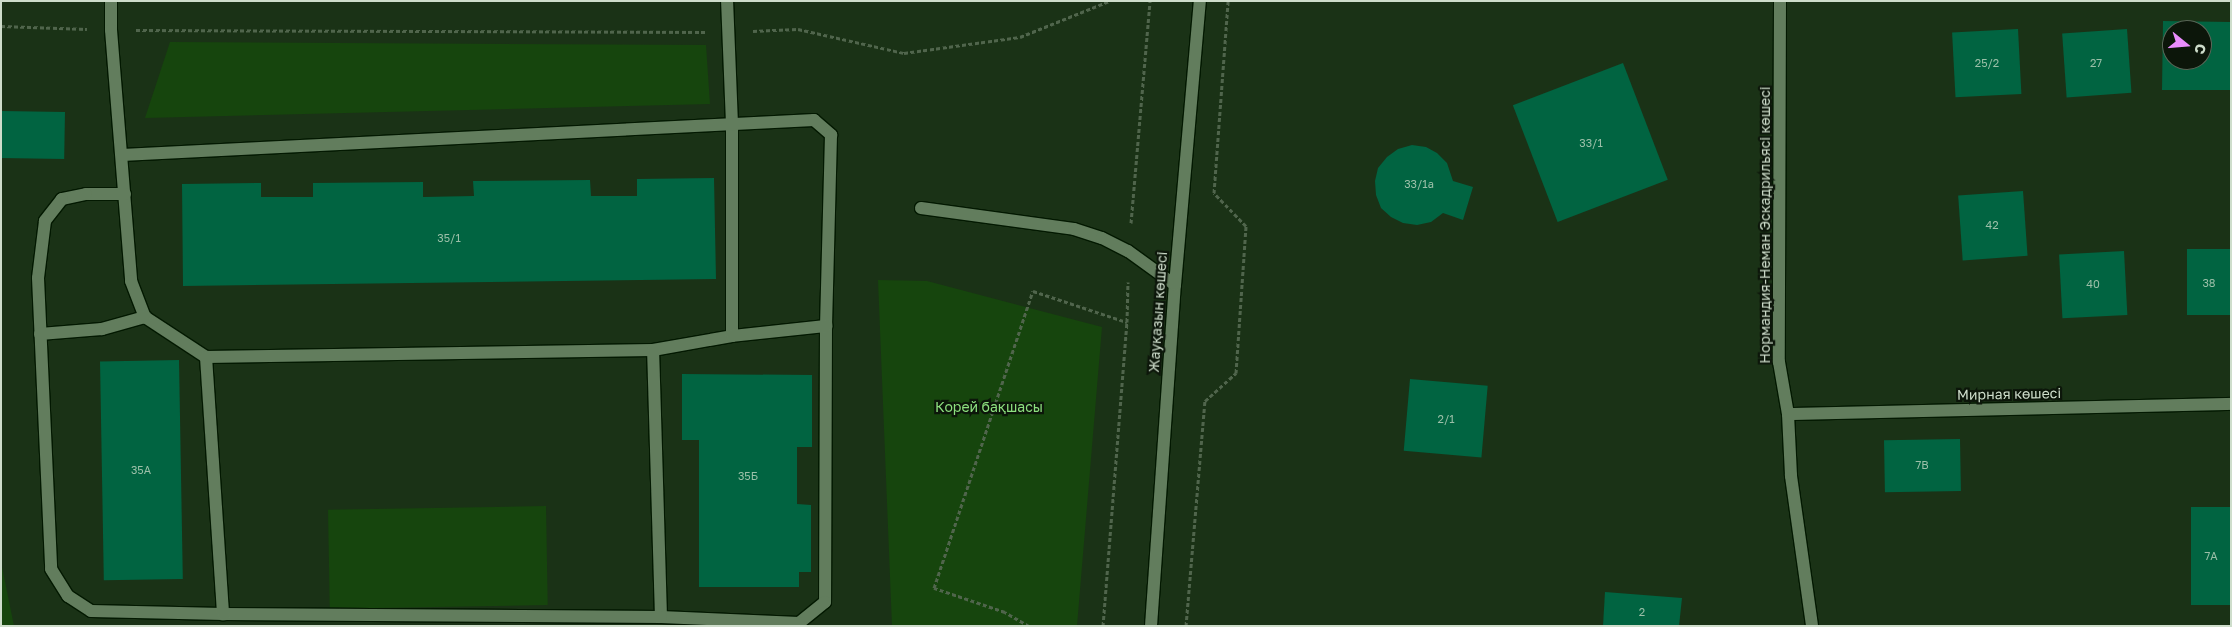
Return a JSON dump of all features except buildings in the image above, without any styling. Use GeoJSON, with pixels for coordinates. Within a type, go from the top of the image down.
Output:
{"type":"FeatureCollection","features":[{"type":"Feature","properties":{"kind":"street"},"geometry":{"type":"LineString","coordinates":[[111,1],[111,30],[131,281],[145,317],[206,357],[653,350],[732,336],[826,326]]}},
{"type":"Feature","properties":{"kind":"street"},"geometry":{"type":"LineString","coordinates":[[726,1],[732,124],[732,336]]}},
{"type":"Feature","properties":{"kind":"street","name":"Жауқазын көшесі"},"geometry":{"type":"LineString","coordinates":[[1151,626],[1175,286],[1200,1]]}},
{"type":"Feature","properties":{"kind":"street","name":"Нормандия-Неман Эскадрильясі көшесі"},"geometry":{"type":"LineString","coordinates":[[1780,1],[1779,362],[1788,414],[1791,476],[1812,626]]}},
{"type":"Feature","properties":{"kind":"street"},"geometry":{"type":"LineString","coordinates":[[122,155],[814,120],[832,135],[826,326],[824,602],[799,623],[661,616],[223,614],[91,611],[68,596],[51,569],[38,278],[45,221],[62,198],[86,194],[125,194]]}},
{"type":"Feature","properties":{"kind":"street"},"geometry":{"type":"LineString","coordinates":[[921,208],[1074,229],[1102,238],[1128,251],[1175,286]]}},
{"type":"Feature","properties":{"kind":"street"},"geometry":{"type":"LineString","coordinates":[[40,334],[102,329],[145,317]]}},
{"type":"Feature","properties":{"kind":"street"},"geometry":{"type":"LineString","coordinates":[[653,350],[661,616]]}},
{"type":"Feature","properties":{"kind":"street"},"geometry":{"type":"LineString","coordinates":[[206,357],[223,614]]}},
{"type":"Feature","properties":{"kind":"street","name":"Мирная көшесі"},"geometry":{"type":"LineString","coordinates":[[1788,414],[2231,404]]}},
{"type":"Feature","properties":{"kind":"path"},"geometry":{"type":"LineString","coordinates":[[1,26],[111,30],[669,33],[798,29],[904,53],[1020,37],[1109,1]]}},
{"type":"Feature","properties":{"kind":"path"},"geometry":{"type":"LineString","coordinates":[[1103,626],[1127,322],[1128,251],[1150,1]]}},
{"type":"Feature","properties":{"kind":"path"},"geometry":{"type":"LineString","coordinates":[[1186,626],[1205,401],[1236,373],[1239,334],[1246,226],[1214,193],[1228,1]]}},
{"type":"Feature","properties":{"kind":"path"},"geometry":{"type":"LineString","coordinates":[[1029,626],[1006,612],[934,588],[1034,291],[1127,322]]}},
{"type":"Feature","properties":{"kind":"green space"},"geometry":{"type":"Polygon","coordinates":[[[170,42],[706,45],[710,104],[145,118],[170,42]]]}},
{"type":"Feature","properties":{"kind":"green space","name":"Корей бақшасы"},"geometry":{"type":"Polygon","coordinates":[[[878,280],[927,281],[1102,327],[1077,626],[892,626],[878,280]]]}},
{"type":"Feature","properties":{"kind":"green space"},"geometry":{"type":"Polygon","coordinates":[[[546,506],[548,605],[330,609],[328,510],[546,506]]]}},
{"type":"Feature","properties":{"kind":"green space"},"geometry":{"type":"Polygon","coordinates":[[[1,562],[14,626],[1,626],[1,562]]]}}]}
